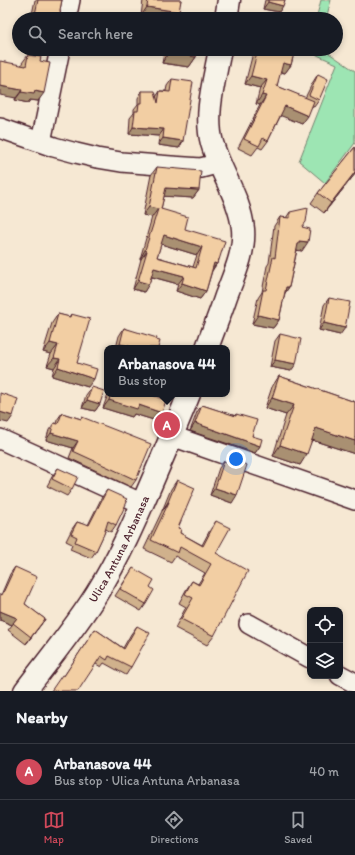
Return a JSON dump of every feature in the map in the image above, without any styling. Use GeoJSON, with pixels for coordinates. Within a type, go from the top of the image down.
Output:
{"type":"FeatureCollection","features":[{"type":"Feature","properties":{"kind":"main road"},"geometry":{"type":"LineString","coordinates":[[227,12],[229,0]]}},
{"type":"Feature","properties":{"kind":"main road"},"geometry":{"type":"LineString","coordinates":[[208,345],[236,272],[241,254],[243,230],[232,190],[210,135],[212,92],[219,56]]}},
{"type":"Feature","properties":{"kind":"main road","name":"Ulica Antuna Arbanasa"},"geometry":{"type":"LineString","coordinates":[[25,691],[97,593],[120,553],[188,397]]}},
{"type":"Feature","properties":{"kind":"street"},"geometry":{"type":"LineString","coordinates":[[67,12],[70,0]]}},
{"type":"Feature","properties":{"kind":"street"},"geometry":{"type":"LineString","coordinates":[[41,142],[59,56]]}},
{"type":"Feature","properties":{"kind":"street"},"geometry":{"type":"LineString","coordinates":[[0,128],[76,153],[121,162],[201,168],[220,163]]}},
{"type":"Feature","properties":{"kind":"street"},"geometry":{"type":"LineString","coordinates":[[172,436],[355,500]]}},
{"type":"Feature","properties":{"kind":"street"},"geometry":{"type":"LineString","coordinates":[[0,439],[142,504]]}},
{"type":"Feature","properties":{"kind":"street"},"geometry":{"type":"LineString","coordinates":[[249,624],[307,656]]}},
{"type":"Feature","properties":{"kind":"street"},"geometry":{"type":"LineString","coordinates":[[343,677],[355,683]]}},
{"type":"Feature","properties":{"kind":"green space"},"geometry":{"type":"Polygon","coordinates":[[[321,0],[331,0],[328,12],[318,12],[321,0]]]}},
{"type":"Feature","properties":{"kind":"green space"},"geometry":{"type":"Polygon","coordinates":[[[319,56],[333,56],[355,71],[355,143],[325,183],[299,161],[337,64],[319,56]]]}},
{"type":"Feature","properties":{"kind":"building"},"geometry":{"type":"Polygon","coordinates":[[[38,0],[62,0],[60,12],[35,12],[38,0]]]}},
{"type":"Feature","properties":{"kind":"building"},"geometry":{"type":"Polygon","coordinates":[[[148,0],[181,0],[179,12],[147,7],[148,0]]]}},
{"type":"Feature","properties":{"kind":"building"},"geometry":{"type":"Polygon","coordinates":[[[268,0],[285,0],[283,6],[268,2],[268,0]]]}},
{"type":"Feature","properties":{"kind":"building"},"geometry":{"type":"Polygon","coordinates":[[[28,56],[41,57],[40,61],[50,63],[44,93],[35,91],[34,94],[21,92],[22,90],[0,86],[0,61],[26,66],[28,56]]]}},
{"type":"Feature","properties":{"kind":"building"},"geometry":{"type":"Polygon","coordinates":[[[256,56],[293,56],[291,65],[283,63],[277,86],[314,101],[308,116],[285,106],[268,141],[263,138],[259,146],[244,139],[266,96],[262,95],[267,80],[251,76],[256,56]]]}},
{"type":"Feature","properties":{"kind":"building"},"geometry":{"type":"Polygon","coordinates":[[[318,74],[328,79],[319,100],[309,95],[318,74]]]}},
{"type":"Feature","properties":{"kind":"building"},"geometry":{"type":"Polygon","coordinates":[[[172,79],[193,82],[183,141],[163,138],[164,129],[133,127],[135,111],[138,111],[139,103],[142,103],[142,91],[155,91],[158,103],[160,91],[170,92],[172,79]]]}},
{"type":"Feature","properties":{"kind":"building"},"geometry":{"type":"Polygon","coordinates":[[[355,147],[355,172],[331,203],[318,193],[355,147]]]}},
{"type":"Feature","properties":{"kind":"building"},"geometry":{"type":"Polygon","coordinates":[[[157,167],[201,171],[199,190],[166,188],[161,209],[188,217],[185,229],[225,241],[217,264],[214,263],[206,291],[182,283],[184,276],[154,268],[149,284],[138,281],[147,251],[145,250],[158,209],[149,207],[157,167]],[[164,235],[157,257],[196,268],[202,247],[164,235]]]}},
{"type":"Feature","properties":{"kind":"building"},"geometry":{"type":"Polygon","coordinates":[[[308,208],[306,222],[302,227],[310,229],[308,242],[299,241],[289,287],[286,287],[279,320],[258,315],[263,290],[266,290],[273,257],[275,258],[280,217],[290,218],[290,212],[308,208]]]}},
{"type":"Feature","properties":{"kind":"building"},"geometry":{"type":"Polygon","coordinates":[[[329,298],[350,302],[345,328],[324,323],[329,298]]]}},
{"type":"Feature","properties":{"kind":"building"},"geometry":{"type":"Polygon","coordinates":[[[58,314],[70,317],[71,314],[90,319],[77,363],[97,369],[94,379],[58,367],[60,359],[54,358],[58,345],[50,343],[58,314]]]}},
{"type":"Feature","properties":{"kind":"building"},"geometry":{"type":"Polygon","coordinates":[[[124,328],[157,338],[156,340],[160,341],[159,345],[120,344],[124,328]]]}},
{"type":"Feature","properties":{"kind":"building"},"geometry":{"type":"Polygon","coordinates":[[[280,334],[301,339],[296,364],[275,360],[280,334]]]}},
{"type":"Feature","properties":{"kind":"building"},"geometry":{"type":"Polygon","coordinates":[[[279,376],[355,402],[355,441],[316,428],[307,454],[280,445],[294,405],[272,398],[279,376]]]}},
{"type":"Feature","properties":{"kind":"building"},"geometry":{"type":"Polygon","coordinates":[[[92,387],[104,391],[100,404],[87,400],[92,387]]]}},
{"type":"Feature","properties":{"kind":"building"},"geometry":{"type":"Polygon","coordinates":[[[0,393],[18,399],[13,416],[0,412],[0,393]]]}},
{"type":"Feature","properties":{"kind":"building"},"geometry":{"type":"Polygon","coordinates":[[[110,397],[158,397],[166,400],[162,413],[139,405],[137,409],[109,400],[110,397]]]}},
{"type":"Feature","properties":{"kind":"building"},"geometry":{"type":"Polygon","coordinates":[[[202,405],[236,416],[236,414],[257,420],[252,436],[262,439],[260,446],[195,423],[202,405]]]}},
{"type":"Feature","properties":{"kind":"building"},"geometry":{"type":"Polygon","coordinates":[[[62,413],[81,419],[82,417],[151,444],[136,480],[73,451],[78,441],[51,433],[54,423],[58,424],[62,413]]]}},
{"type":"Feature","properties":{"kind":"building"},"geometry":{"type":"Polygon","coordinates":[[[231,459],[247,465],[237,495],[215,488],[224,461],[230,463],[231,459]]]}},
{"type":"Feature","properties":{"kind":"building"},"geometry":{"type":"Polygon","coordinates":[[[58,468],[78,477],[72,489],[52,479],[58,468]]]}},
{"type":"Feature","properties":{"kind":"building"},"geometry":{"type":"Polygon","coordinates":[[[177,480],[195,488],[178,528],[181,529],[180,533],[203,546],[216,521],[230,528],[216,553],[248,571],[214,636],[181,619],[193,598],[185,594],[192,581],[199,585],[211,564],[180,547],[178,553],[151,540],[169,502],[177,480]]]}},
{"type":"Feature","properties":{"kind":"building"},"geometry":{"type":"Polygon","coordinates":[[[107,490],[127,499],[125,501],[127,502],[116,525],[108,521],[96,551],[75,542],[77,537],[71,534],[77,522],[89,525],[107,490]]]}},
{"type":"Feature","properties":{"kind":"building"},"geometry":{"type":"Polygon","coordinates":[[[15,567],[37,577],[25,604],[45,619],[31,637],[13,623],[17,618],[0,611],[0,594],[2,595],[15,567]]]}},
{"type":"Feature","properties":{"kind":"building"},"geometry":{"type":"Polygon","coordinates":[[[133,568],[154,580],[150,587],[154,590],[146,604],[120,589],[133,568]]]}},
{"type":"Feature","properties":{"kind":"building"},"geometry":{"type":"Polygon","coordinates":[[[137,626],[150,633],[131,667],[109,656],[107,660],[101,656],[78,691],[51,691],[62,675],[64,676],[95,629],[124,649],[137,626]]]}},
{"type":"Feature","properties":{"kind":"place","name":"Arbanasova 44"},"geometry":{"type":"Point","coordinates":[167,425]}}]}
